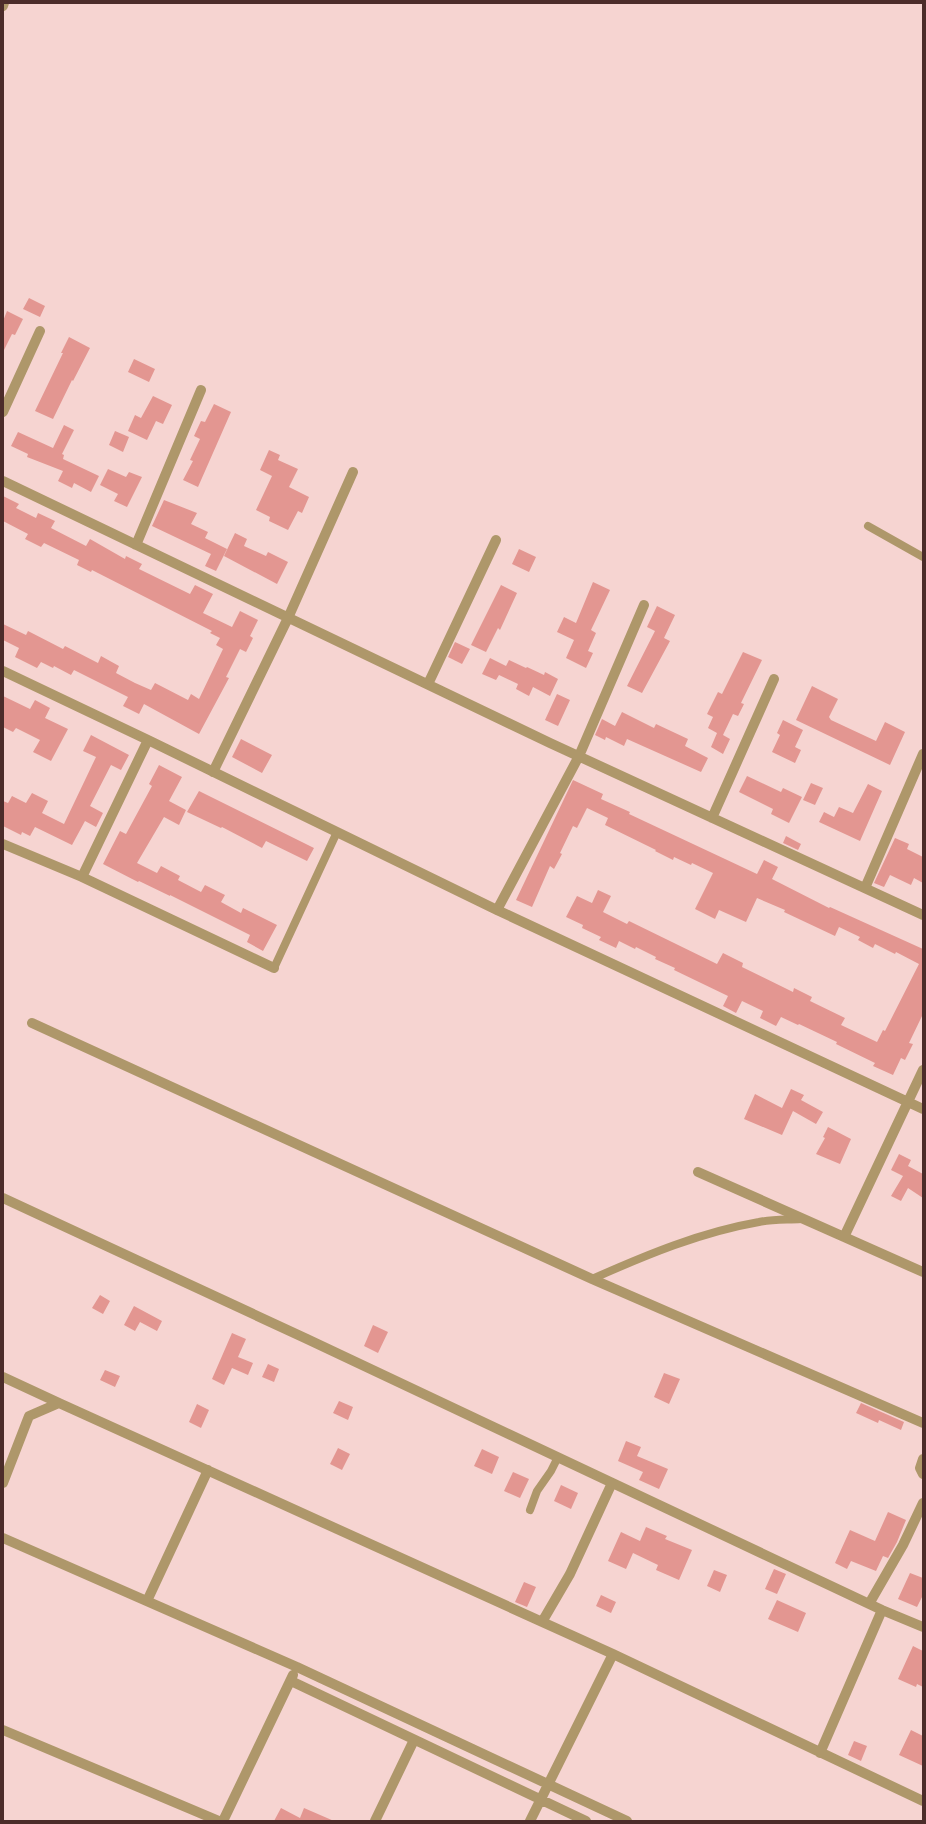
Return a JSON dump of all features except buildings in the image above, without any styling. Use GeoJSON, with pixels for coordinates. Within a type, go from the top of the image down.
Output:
{"type":"FeatureCollection","features":[{"type":"Feature","properties":{"kind":"street"},"geometry":{"type":"LineString","coordinates":[[3,412],[40,331]]}},
{"type":"Feature","properties":{"kind":"street"},"geometry":{"type":"LineString","coordinates":[[136,545],[201,390]]}},
{"type":"Feature","properties":{"kind":"street"},"geometry":{"type":"LineString","coordinates":[[213,772],[288,618],[352,472]]}},
{"type":"Feature","properties":{"kind":"street"},"geometry":{"type":"LineString","coordinates":[[3,481],[579,756],[923,915]]}},
{"type":"Feature","properties":{"kind":"street"},"geometry":{"type":"LineString","coordinates":[[428,684],[496,540]]}},
{"type":"Feature","properties":{"kind":"street"},"geometry":{"type":"LineString","coordinates":[[497,910],[579,756],[644,605]]}},
{"type":"Feature","properties":{"kind":"street"},"geometry":{"type":"LineString","coordinates":[[3,671],[497,910],[923,1109]]}},
{"type":"Feature","properties":{"kind":"street"},"geometry":{"type":"LineString","coordinates":[[712,818],[774,679]]}},
{"type":"Feature","properties":{"kind":"street"},"geometry":{"type":"LineString","coordinates":[[82,877],[148,740]]}},
{"type":"Feature","properties":{"kind":"street"},"geometry":{"type":"LineString","coordinates":[[866,888],[923,754]]}},
{"type":"Feature","properties":{"kind":"street"},"geometry":{"type":"LineString","coordinates":[[3,844],[82,877],[274,968]]}},
{"type":"Feature","properties":{"kind":"street"},"geometry":{"type":"LineString","coordinates":[[32,1023],[592,1279],[923,1423]]}},
{"type":"Feature","properties":{"kind":"street"},"geometry":{"type":"LineString","coordinates":[[844,1237],[923,1070]]}},
{"type":"Feature","properties":{"kind":"street"},"geometry":{"type":"LineString","coordinates":[[698,1172],[923,1272]]}},
{"type":"Feature","properties":{"kind":"street"},"geometry":{"type":"LineString","coordinates":[[3,1198],[307,1338],[869,1604],[923,1627]]}},
{"type":"Feature","properties":{"kind":"street"},"geometry":{"type":"LineString","coordinates":[[3,1377],[613,1654],[923,1801]]}},
{"type":"Feature","properties":{"kind":"street"},"geometry":{"type":"LineString","coordinates":[[3,1482],[29,1416],[59,1403]]}},
{"type":"Feature","properties":{"kind":"street"},"geometry":{"type":"LineString","coordinates":[[923,1459],[920,1468],[923,1474]]}},
{"type":"Feature","properties":{"kind":"street"},"geometry":{"type":"LineString","coordinates":[[146,1601],[208,1470]]}},
{"type":"Feature","properties":{"kind":"street"},"geometry":{"type":"LineString","coordinates":[[542,1622],[570,1574],[594,1518],[612,1483]]}},
{"type":"Feature","properties":{"kind":"street"},"geometry":{"type":"LineString","coordinates":[[869,1604],[903,1545],[923,1503]]}},
{"type":"Feature","properties":{"kind":"street"},"geometry":{"type":"LineString","coordinates":[[3,1538],[297,1667],[627,1821]]}},
{"type":"Feature","properties":{"kind":"street"},"geometry":{"type":"LineString","coordinates":[[820,1753],[882,1610]]}},
{"type":"Feature","properties":{"kind":"street"},"geometry":{"type":"LineString","coordinates":[[530,1821],[613,1654]]}},
{"type":"Feature","properties":{"kind":"street"},"geometry":{"type":"LineString","coordinates":[[223,1821],[297,1667]]}},
{"type":"Feature","properties":{"kind":"street"},"geometry":{"type":"LineString","coordinates":[[290,1681],[586,1821]]}},
{"type":"Feature","properties":{"kind":"street"},"geometry":{"type":"LineString","coordinates":[[3,1730],[218,1821]]}},
{"type":"Feature","properties":{"kind":"street"},"geometry":{"type":"LineString","coordinates":[[375,1821],[414,1740]]}},
{"type":"Feature","properties":{"kind":"lane"},"geometry":{"type":"LineString","coordinates":[[868,526],[923,557]]}},
{"type":"Feature","properties":{"kind":"lane"},"geometry":{"type":"LineString","coordinates":[[274,968],[337,832]]}},
{"type":"Feature","properties":{"kind":"lane"},"geometry":{"type":"LineString","coordinates":[[592,1279],[633,1261],[703,1236],[760,1222],[802,1218]]}},
{"type":"Feature","properties":{"kind":"lane"},"geometry":{"type":"LineString","coordinates":[[530,1510],[537,1490],[551,1471],[558,1457]]}}]}
